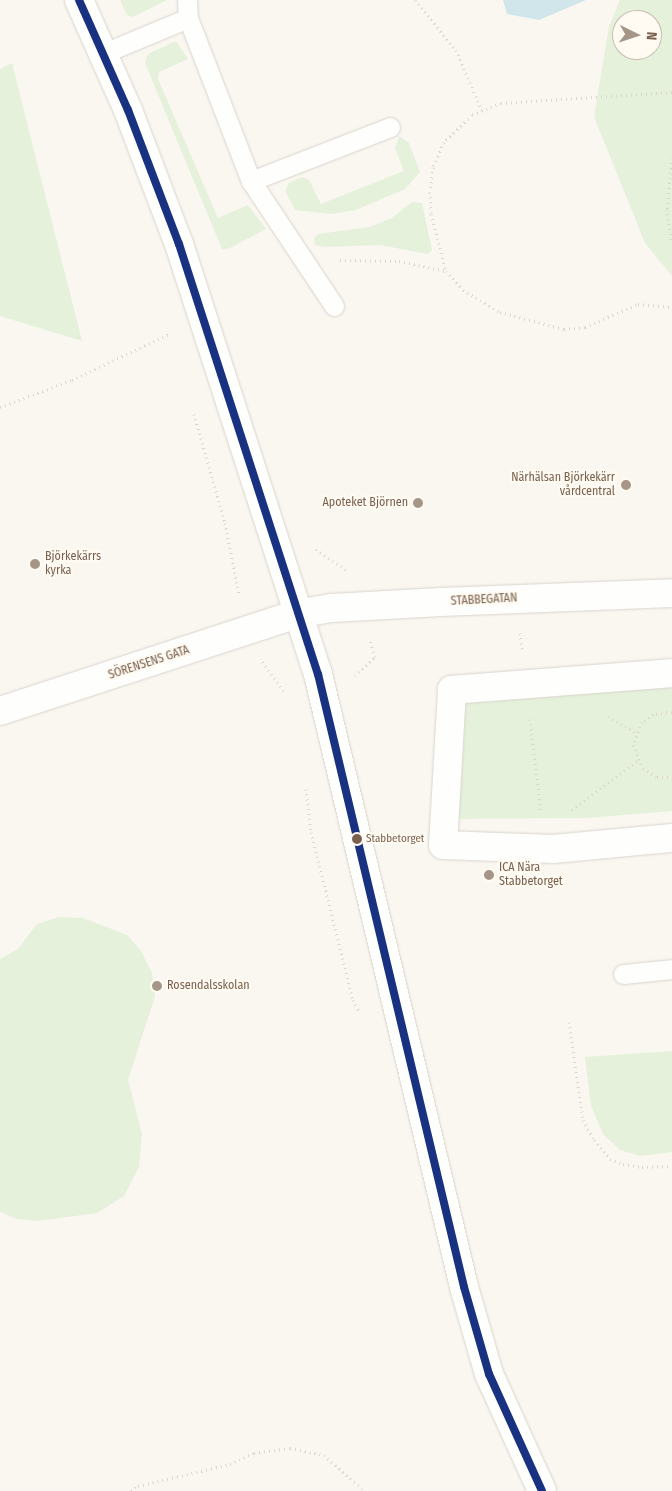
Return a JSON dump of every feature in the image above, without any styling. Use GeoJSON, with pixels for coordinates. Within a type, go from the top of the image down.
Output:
{"type":"FeatureCollection","features":[{"type":"Feature","properties":{"kind":"street"},"geometry":{"type":"LineString","coordinates":[[79,0],[104,53],[179,244],[297,614],[318,674],[336,745],[372,908],[464,1287],[489,1374],[542,1491]]}},
{"type":"Feature","properties":{"kind":"street","name":"STABBEGATAN"},"geometry":{"type":"LineString","coordinates":[[297,614],[332,608],[672,593]]}},
{"type":"Feature","properties":{"kind":"street","name":"SÖRENSENS GATA"},"geometry":{"type":"LineString","coordinates":[[0,710],[297,614]]}},
{"type":"Feature","properties":{"kind":"street"},"geometry":{"type":"LineString","coordinates":[[672,673],[452,690],[443,845],[552,849],[672,838]]}},
{"type":"Feature","properties":{"kind":"lane"},"geometry":{"type":"LineString","coordinates":[[104,53],[188,9],[251,181],[334,306]]}},
{"type":"Feature","properties":{"kind":"lane"},"geometry":{"type":"LineString","coordinates":[[251,181],[390,127]]}},
{"type":"Feature","properties":{"kind":"lane"},"geometry":{"type":"LineString","coordinates":[[624,974],[672,969]]}},
{"type":"Feature","properties":{"kind":"path"},"geometry":{"type":"LineString","coordinates":[[415,0],[456,50],[482,111]]}},
{"type":"Feature","properties":{"kind":"path"},"geometry":{"type":"LineString","coordinates":[[672,92],[501,103],[472,116],[444,142],[433,167],[431,214],[446,271],[463,290],[500,312],[564,329],[585,326],[638,304],[672,307]]}},
{"type":"Feature","properties":{"kind":"path"},"geometry":{"type":"LineString","coordinates":[[672,158],[666,209],[672,244]]}},
{"type":"Feature","properties":{"kind":"path"},"geometry":{"type":"LineString","coordinates":[[309,267],[328,261],[361,259],[399,261],[446,271]]}},
{"type":"Feature","properties":{"kind":"path"},"geometry":{"type":"LineString","coordinates":[[168,324],[173,343]]}},
{"type":"Feature","properties":{"kind":"path"},"geometry":{"type":"LineString","coordinates":[[192,409],[225,523],[238,592],[250,629],[263,664],[288,698]]}},
{"type":"Feature","properties":{"kind":"path"},"geometry":{"type":"LineString","coordinates":[[672,712],[653,714],[642,722],[633,745],[638,761],[657,776],[672,777]]}},
{"type":"Feature","properties":{"kind":"path"},"geometry":{"type":"LineString","coordinates":[[567,814],[638,761]]}},
{"type":"Feature","properties":{"kind":"path"},"geometry":{"type":"LineString","coordinates":[[306,783],[311,832],[353,1000],[362,1016]]}},
{"type":"Feature","properties":{"kind":"path"},"geometry":{"type":"LineString","coordinates":[[570,1022],[583,1120],[594,1140],[610,1159],[623,1164],[642,1167],[672,1166]]}},
{"type":"Feature","properties":{"kind":"path"},"geometry":{"type":"LineString","coordinates":[[130,1491],[138,1486],[230,1464],[254,1453],[290,1448],[324,1455],[364,1491]]}},
{"type":"Feature","properties":{"kind":"green space"},"geometry":{"type":"Polygon","coordinates":[[[120,0],[167,0],[133,17],[127,15],[120,0]]]}},
{"type":"Feature","properties":{"kind":"green space"},"geometry":{"type":"Polygon","coordinates":[[[620,0],[672,0],[672,276],[645,243],[594,117],[609,27],[612,20],[612,60],[662,60],[662,10],[616,10],[620,0]]]}},
{"type":"Feature","properties":{"kind":"green space"},"geometry":{"type":"Polygon","coordinates":[[[176,41],[188,59],[159,72],[158,79],[218,218],[248,205],[266,229],[228,249],[222,249],[145,63],[148,54],[176,41]]]}},
{"type":"Feature","properties":{"kind":"green space"},"geometry":{"type":"Polygon","coordinates":[[[12,63],[82,341],[0,316],[0,69],[12,63]]]}},
{"type":"Feature","properties":{"kind":"green space"},"geometry":{"type":"Polygon","coordinates":[[[399,136],[409,143],[420,172],[405,189],[356,210],[331,214],[295,210],[285,191],[289,183],[302,177],[309,180],[321,204],[404,171],[395,148],[399,136]]]}},
{"type":"Feature","properties":{"kind":"green space"},"geometry":{"type":"Polygon","coordinates":[[[412,202],[422,203],[432,250],[428,254],[380,245],[324,247],[315,245],[314,239],[318,234],[369,227],[392,218],[412,202]]]}},
{"type":"Feature","properties":{"kind":"green space"},"geometry":{"type":"Polygon","coordinates":[[[672,679],[672,811],[587,818],[449,819],[459,694],[672,679]]]}},
{"type":"Feature","properties":{"kind":"green space"},"geometry":{"type":"Polygon","coordinates":[[[59,917],[83,918],[127,935],[141,951],[152,973],[155,996],[128,1080],[142,1134],[139,1167],[124,1196],[97,1213],[37,1221],[17,1219],[0,1212],[0,959],[18,949],[37,924],[59,917]]]}},
{"type":"Feature","properties":{"kind":"green space"},"geometry":{"type":"Polygon","coordinates":[[[672,1051],[672,1152],[640,1156],[620,1150],[603,1134],[591,1106],[585,1057],[672,1051]]]}},
{"type":"Feature","properties":{"kind":"shaded area"},"geometry":{"type":"Polygon","coordinates":[[[503,0],[586,0],[539,20],[507,14],[503,0]]]}},
{"type":"Feature","properties":{"kind":"transit line"},"geometry":{"type":"LineString","coordinates":[[79,0],[128,110],[179,244],[318,674],[464,1287],[489,1374],[542,1491]]}},
{"type":"Feature","properties":{"kind":"place","name":"Närhälsan Björkekärr vårdcentral"},"geometry":{"type":"Point","coordinates":[626,485]}},
{"type":"Feature","properties":{"kind":"place","name":"Apoteket Björnen"},"geometry":{"type":"Point","coordinates":[418,503]}},
{"type":"Feature","properties":{"kind":"place","name":"Björkekärrs kyrka"},"geometry":{"type":"Point","coordinates":[35,564]}},
{"type":"Feature","properties":{"kind":"place","name":"Stabbetorget"},"geometry":{"type":"Point","coordinates":[357,839]}},
{"type":"Feature","properties":{"kind":"place","name":"ICA Nära Stabbetorget"},"geometry":{"type":"Point","coordinates":[489,875]}},
{"type":"Feature","properties":{"kind":"place","name":"Rosendalsskolan"},"geometry":{"type":"Point","coordinates":[157,986]}}]}
